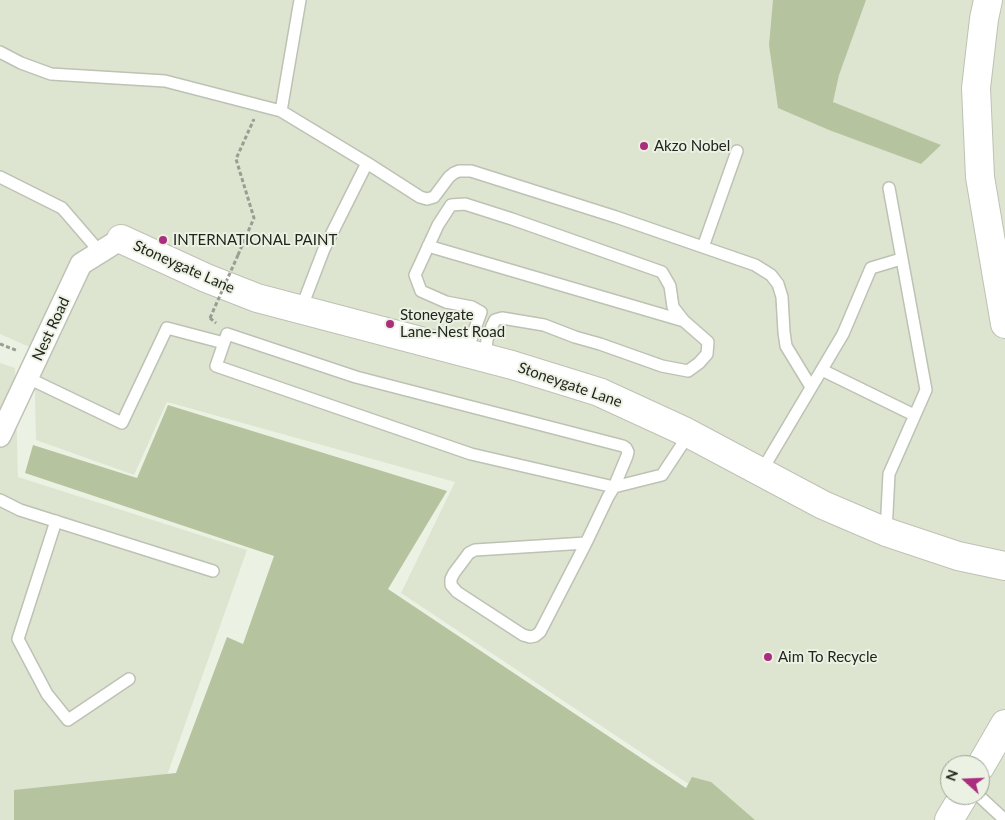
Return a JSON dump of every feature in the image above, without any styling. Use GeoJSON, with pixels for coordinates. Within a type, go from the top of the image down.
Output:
{"type":"FeatureCollection","features":[{"type":"Feature","properties":{"kind":"street"},"geometry":{"type":"LineString","coordinates":[[988,0],[976,88],[980,177],[1005,324]]}},
{"type":"Feature","properties":{"kind":"street","name":"Stoneygate Lane"},"geometry":{"type":"LineString","coordinates":[[111,245],[249,295],[512,365],[599,392],[690,434],[823,505],[886,532],[958,556],[1005,566]]}},
{"type":"Feature","properties":{"kind":"street","name":"Nest Road"},"geometry":{"type":"LineString","coordinates":[[0,436],[81,264],[111,245]]}},
{"type":"Feature","properties":{"kind":"street"},"geometry":{"type":"LineString","coordinates":[[987,755],[1005,724]]}},
{"type":"Feature","properties":{"kind":"street"},"geometry":{"type":"LineString","coordinates":[[949,820],[958,805]]}},
{"type":"Feature","properties":{"kind":"lane"},"geometry":{"type":"LineString","coordinates":[[282,111],[300,0]]}},
{"type":"Feature","properties":{"kind":"lane"},"geometry":{"type":"LineString","coordinates":[[0,52],[21,63],[51,74],[165,81],[282,111],[420,197],[427,199],[434,197],[454,173],[471,171],[616,217],[755,265],[771,275],[778,284],[782,298],[786,346],[811,387]]}},
{"type":"Feature","properties":{"kind":"lane"},"geometry":{"type":"LineString","coordinates":[[703,247],[737,151]]}},
{"type":"Feature","properties":{"kind":"lane"},"geometry":{"type":"LineString","coordinates":[[300,310],[324,249],[367,163]]}},
{"type":"Feature","properties":{"kind":"lane"},"geometry":{"type":"LineString","coordinates":[[0,177],[62,208],[111,245]]}},
{"type":"Feature","properties":{"kind":"lane"},"geometry":{"type":"LineString","coordinates":[[886,532],[889,474],[926,390],[889,188]]}},
{"type":"Feature","properties":{"kind":"lane"},"geometry":{"type":"LineString","coordinates":[[465,204],[662,272],[670,286],[673,307],[684,321],[708,342],[707,354],[688,371],[662,366],[544,325],[502,318],[495,320],[486,348],[475,355],[481,312],[472,307],[446,302],[421,291],[415,275],[438,225],[451,205],[465,204]]}},
{"type":"Feature","properties":{"kind":"lane"},"geometry":{"type":"LineString","coordinates":[[428,246],[684,321]]}},
{"type":"Feature","properties":{"kind":"lane"},"geometry":{"type":"LineString","coordinates":[[761,472],[844,334],[871,268],[901,259]]}},
{"type":"Feature","properties":{"kind":"lane"},"geometry":{"type":"LineString","coordinates":[[28,378],[122,423],[167,328],[224,343]]}},
{"type":"Feature","properties":{"kind":"lane"},"geometry":{"type":"LineString","coordinates":[[586,543],[475,550],[469,553],[454,572],[451,584],[456,592],[523,635],[530,637],[540,632],[586,543],[614,487],[628,452],[626,448],[356,377],[227,334],[216,366],[471,454],[614,487],[662,475],[690,434]]}},
{"type":"Feature","properties":{"kind":"lane"},"geometry":{"type":"LineString","coordinates":[[822,370],[914,415]]}},
{"type":"Feature","properties":{"kind":"lane"},"geometry":{"type":"LineString","coordinates":[[0,500],[20,510],[213,571]]}},
{"type":"Feature","properties":{"kind":"lane"},"geometry":{"type":"LineString","coordinates":[[56,521],[18,639],[47,694],[68,720],[129,679]]}},
{"type":"Feature","properties":{"kind":"lane"},"geometry":{"type":"LineString","coordinates":[[989,805],[1005,820]]}},
{"type":"Feature","properties":{"kind":"path"},"geometry":{"type":"LineString","coordinates":[[210,318],[254,218],[236,159],[261,106]]}},
{"type":"Feature","properties":{"kind":"shaded area"},"geometry":{"type":"Polygon","coordinates":[[[0,0],[1005,0],[1005,820],[743,820],[401,593],[455,482],[167,402],[134,475],[36,440],[34,349],[0,334],[0,0]]]}},
{"type":"Feature","properties":{"kind":"shaded area"},"geometry":{"type":"Polygon","coordinates":[[[0,363],[15,368],[18,477],[247,550],[165,781],[170,820],[0,820],[0,363]]]}},
{"type":"Feature","properties":{"kind":"green space"},"geometry":{"type":"Polygon","coordinates":[[[773,0],[866,0],[839,75],[833,102],[941,145],[921,164],[829,130],[778,108],[769,45],[773,0]]]}},
{"type":"Feature","properties":{"kind":"green space"},"geometry":{"type":"Polygon","coordinates":[[[168,405],[447,491],[388,589],[686,788],[692,777],[711,782],[755,820],[14,820],[14,790],[176,773],[227,637],[243,644],[274,556],[25,473],[33,445],[137,478],[168,405]]]}},
{"type":"Feature","properties":{"kind":"place","name":"Akzo Nobel"},"geometry":{"type":"Point","coordinates":[644,146]}},
{"type":"Feature","properties":{"kind":"place","name":"INTERNATIONAL PAINT"},"geometry":{"type":"Point","coordinates":[163,240]}},
{"type":"Feature","properties":{"kind":"place","name":"Stoneygate Lane-Nest Road"},"geometry":{"type":"Point","coordinates":[390,324]}},
{"type":"Feature","properties":{"kind":"place","name":"Aim To Recycle"},"geometry":{"type":"Point","coordinates":[768,657]}}]}
